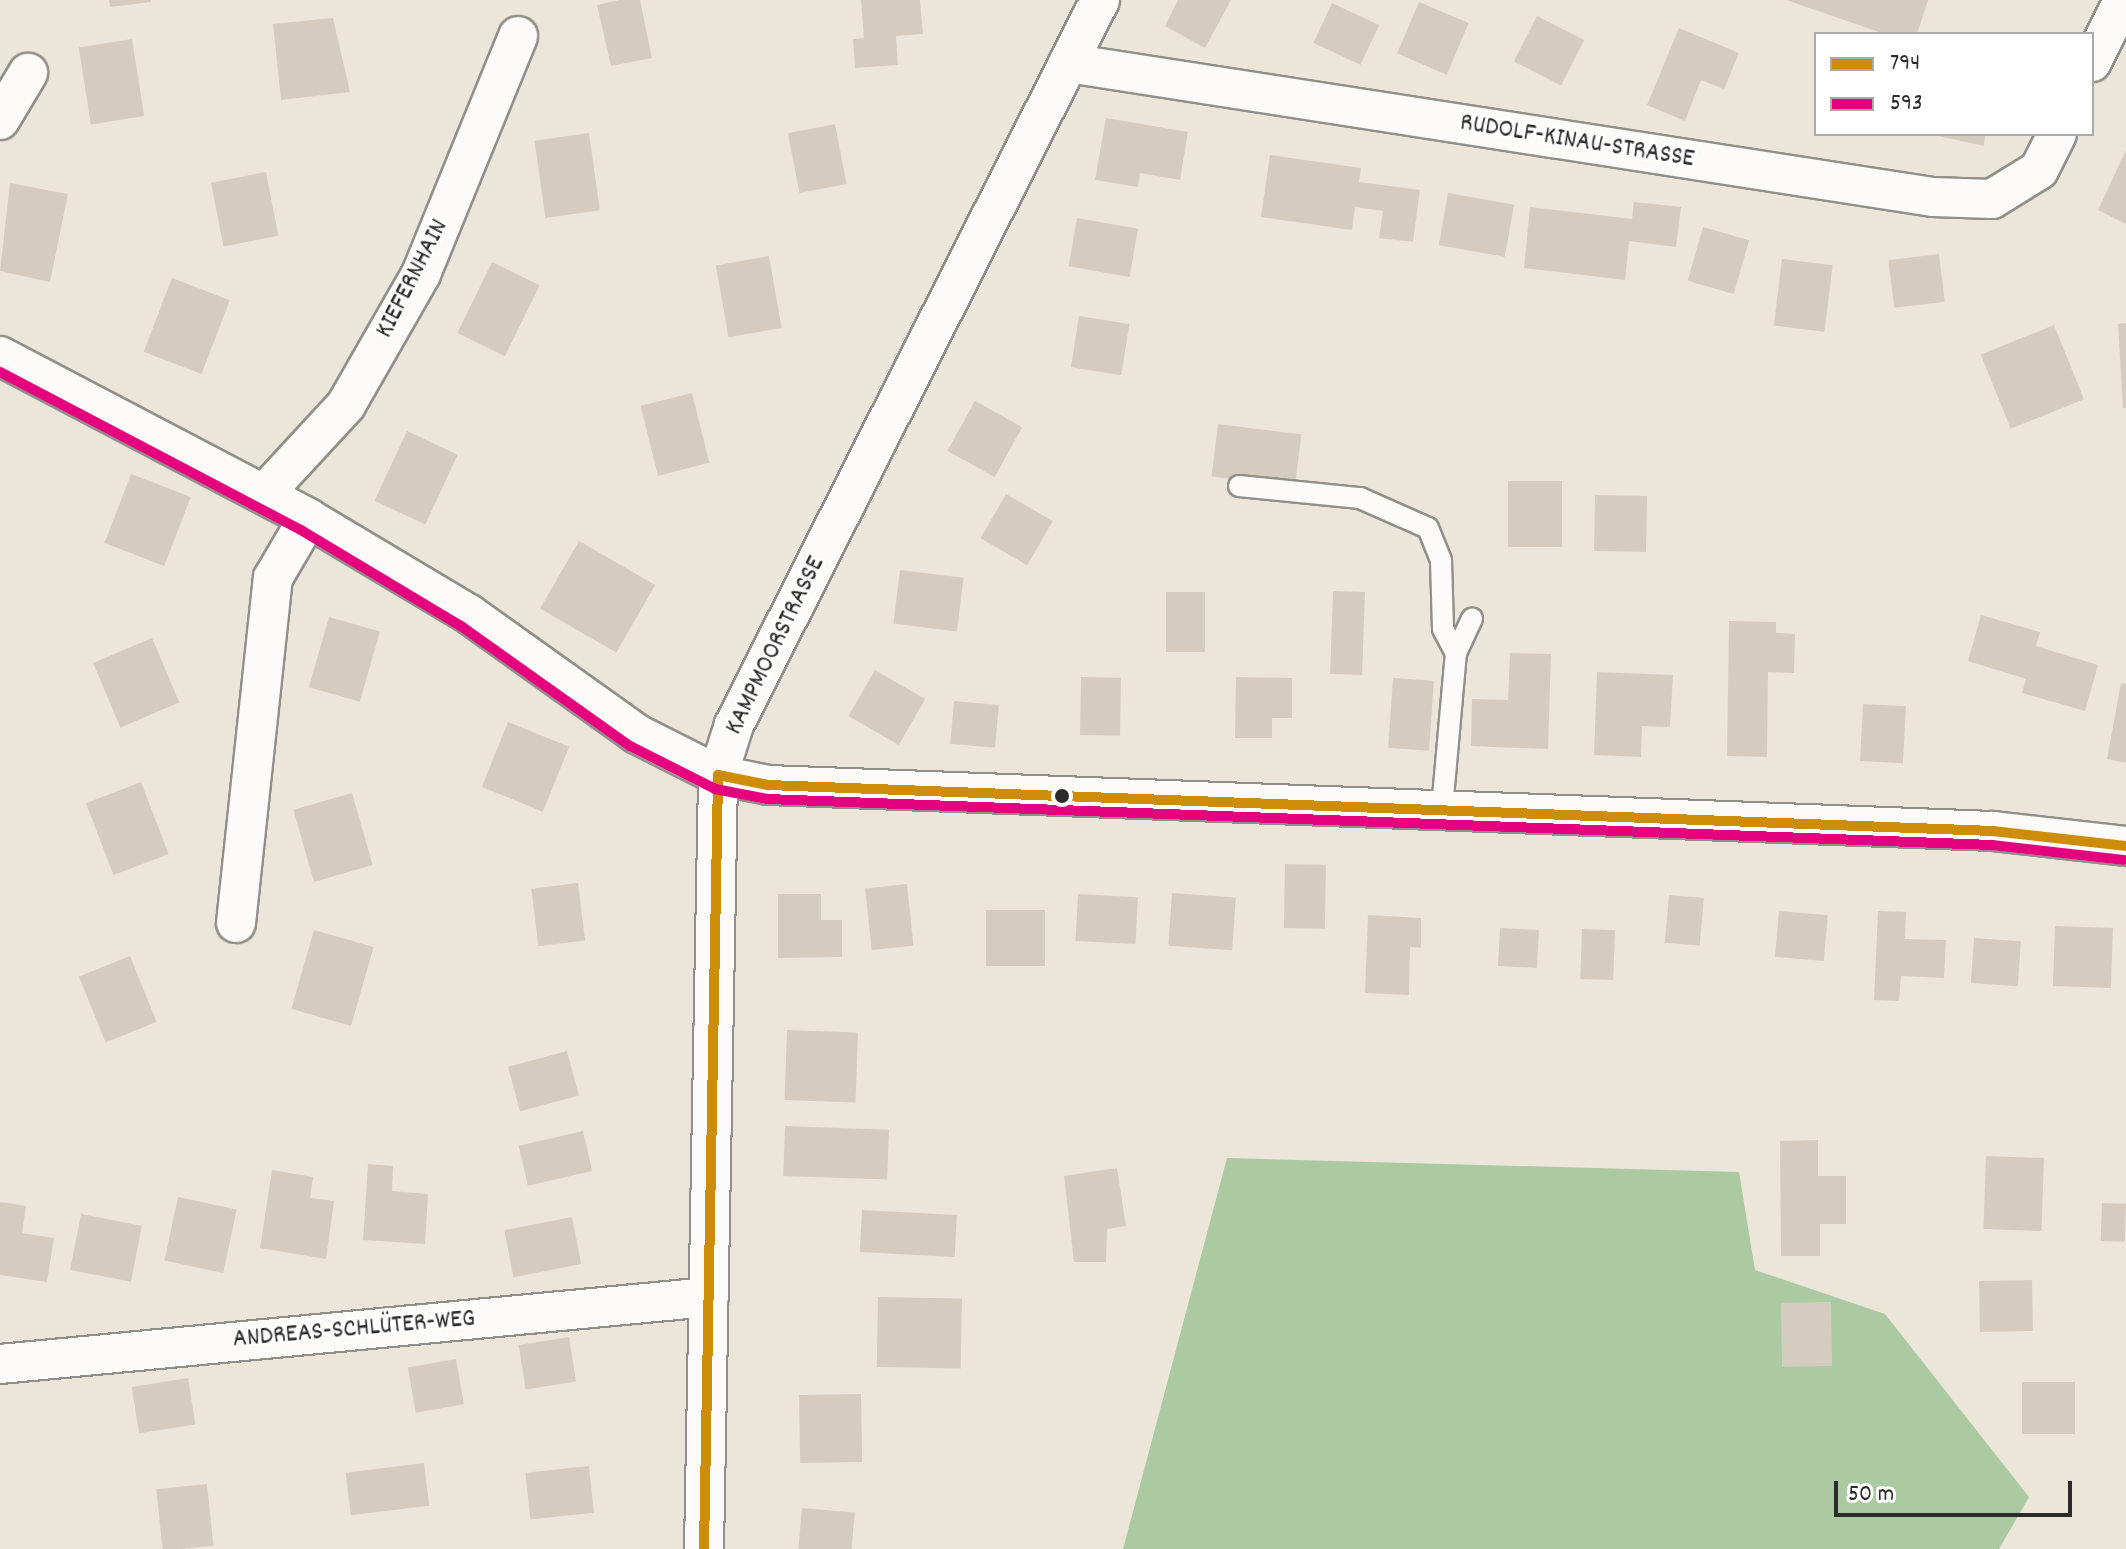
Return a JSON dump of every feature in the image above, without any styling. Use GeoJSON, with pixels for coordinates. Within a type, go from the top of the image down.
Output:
{"type":"FeatureCollection","features":[{"type":"Feature","properties":{"kind":"street","name":"KAMPMOORSTRASSE"},"geometry":{"type":"LineString","coordinates":[[704,1549],[718,775],[734,725],[1100,0]]}},
{"type":"Feature","properties":{"kind":"street"},"geometry":{"type":"LineString","coordinates":[[2094,58],[2123,0]]}},
{"type":"Feature","properties":{"kind":"street","name":"KIEFERNHAIN"},"geometry":{"type":"LineString","coordinates":[[264,494],[346,405],[421,274],[518,36]]}},
{"type":"Feature","properties":{"kind":"street","name":"RUDOLF-KINAU-STRASSE"},"geometry":{"type":"LineString","coordinates":[[1068,63],[1933,197],[1992,199],[2039,170],[2056,136]]}},
{"type":"Feature","properties":{"kind":"street"},"geometry":{"type":"LineString","coordinates":[[0,120],[28,73]]}},
{"type":"Feature","properties":{"kind":"street"},"geometry":{"type":"LineString","coordinates":[[0,356],[308,518],[469,614],[637,734],[718,775],[768,785],[1993,831],[2126,846]]}},
{"type":"Feature","properties":{"kind":"street"},"geometry":{"type":"LineString","coordinates":[[236,923],[273,578],[308,518]]}},
{"type":"Feature","properties":{"kind":"street","name":"ANDREAS-SCHLÜTER-WEG"},"geometry":{"type":"LineString","coordinates":[[0,1364],[709,1297]]}},
{"type":"Feature","properties":{"kind":"lane"},"geometry":{"type":"LineString","coordinates":[[1239,486],[1360,498],[1428,528],[1441,561],[1443,629],[1456,653]]}},
{"type":"Feature","properties":{"kind":"lane"},"geometry":{"type":"LineString","coordinates":[[1442,809],[1456,653],[1472,619]]}},
{"type":"Feature","properties":{"kind":"green space"},"geometry":{"type":"Polygon","coordinates":[[[1227,1158],[1739,1172],[1755,1270],[1885,1314],[2029,1497],[1999,1549],[1123,1549],[1227,1158]]]}},
{"type":"Feature","properties":{"kind":"building"},"geometry":{"type":"Polygon","coordinates":[[[109,0],[151,0],[151,2],[110,7],[109,0]]]}},
{"type":"Feature","properties":{"kind":"building"},"geometry":{"type":"Polygon","coordinates":[[[619,0],[640,0],[652,58],[611,66],[597,5],[619,0]]]}},
{"type":"Feature","properties":{"kind":"building"},"geometry":{"type":"Polygon","coordinates":[[[861,0],[920,0],[923,34],[896,36],[898,65],[855,68],[853,39],[864,38],[861,0]]]}},
{"type":"Feature","properties":{"kind":"building"},"geometry":{"type":"Polygon","coordinates":[[[1178,0],[1231,0],[1205,48],[1165,26],[1178,0]]]}},
{"type":"Feature","properties":{"kind":"building"},"geometry":{"type":"Polygon","coordinates":[[[1786,0],[1928,0],[1918,32],[1879,32],[1786,0]]]}},
{"type":"Feature","properties":{"kind":"building"},"geometry":{"type":"Polygon","coordinates":[[[1419,2],[1469,23],[1447,75],[1397,54],[1419,2]]]}},
{"type":"Feature","properties":{"kind":"building"},"geometry":{"type":"Polygon","coordinates":[[[1332,3],[1379,25],[1361,65],[1313,43],[1332,3]]]}},
{"type":"Feature","properties":{"kind":"building"},"geometry":{"type":"Polygon","coordinates":[[[1537,16],[1584,40],[1561,86],[1514,61],[1537,16]]]}},
{"type":"Feature","properties":{"kind":"building"},"geometry":{"type":"Polygon","coordinates":[[[333,18],[350,92],[281,100],[273,24],[333,18]]]}},
{"type":"Feature","properties":{"kind":"building"},"geometry":{"type":"Polygon","coordinates":[[[1679,28],[1739,53],[1724,89],[1701,80],[1685,121],[1647,105],[1679,28]]]}},
{"type":"Feature","properties":{"kind":"building"},"geometry":{"type":"Polygon","coordinates":[[[132,39],[144,116],[91,124],[79,47],[132,39]]]}},
{"type":"Feature","properties":{"kind":"building"},"geometry":{"type":"Polygon","coordinates":[[[1106,118],[1188,132],[1180,180],[1140,173],[1138,187],[1095,180],[1106,118]]]}},
{"type":"Feature","properties":{"kind":"building"},"geometry":{"type":"Polygon","coordinates":[[[835,124],[847,184],[800,193],[788,133],[835,124]]]}},
{"type":"Feature","properties":{"kind":"building"},"geometry":{"type":"Polygon","coordinates":[[[589,133],[600,210],[545,218],[535,141],[589,133]]]}},
{"type":"Feature","properties":{"kind":"building"},"geometry":{"type":"Polygon","coordinates":[[[1938,136],[1985,136],[1984,146],[1938,136]]]}},
{"type":"Feature","properties":{"kind":"building"},"geometry":{"type":"Polygon","coordinates":[[[2126,150],[2126,224],[2098,210],[2126,150]]]}},
{"type":"Feature","properties":{"kind":"building"},"geometry":{"type":"Polygon","coordinates":[[[1270,155],[1361,168],[1359,182],[1420,190],[1413,242],[1379,238],[1383,211],[1355,207],[1352,230],[1261,217],[1270,155]]]}},
{"type":"Feature","properties":{"kind":"building"},"geometry":{"type":"Polygon","coordinates":[[[266,172],[278,236],[223,246],[211,183],[266,172]]]}},
{"type":"Feature","properties":{"kind":"building"},"geometry":{"type":"Polygon","coordinates":[[[10,183],[68,194],[50,282],[0,271],[10,183]]]}},
{"type":"Feature","properties":{"kind":"building"},"geometry":{"type":"Polygon","coordinates":[[[1448,193],[1514,205],[1505,257],[1439,245],[1448,193]]]}},
{"type":"Feature","properties":{"kind":"building"},"geometry":{"type":"Polygon","coordinates":[[[1634,202],[1681,207],[1676,247],[1629,241],[1625,280],[1524,268],[1530,207],[1632,219],[1634,202]]]}},
{"type":"Feature","properties":{"kind":"building"},"geometry":{"type":"Polygon","coordinates":[[[1077,218],[1138,229],[1130,277],[1068,266],[1077,218]]]}},
{"type":"Feature","properties":{"kind":"building"},"geometry":{"type":"Polygon","coordinates":[[[1703,227],[1749,240],[1734,294],[1688,281],[1703,227]]]}},
{"type":"Feature","properties":{"kind":"building"},"geometry":{"type":"Polygon","coordinates":[[[1939,254],[1945,302],[1894,308],[1888,260],[1939,254]]]}},
{"type":"Feature","properties":{"kind":"building"},"geometry":{"type":"Polygon","coordinates":[[[769,256],[782,328],[728,337],[716,265],[769,256]]]}},
{"type":"Feature","properties":{"kind":"building"},"geometry":{"type":"Polygon","coordinates":[[[1782,259],[1833,265],[1824,332],[1774,326],[1782,259]]]}},
{"type":"Feature","properties":{"kind":"building"},"geometry":{"type":"Polygon","coordinates":[[[492,262],[540,285],[505,356],[457,333],[492,262]]]}},
{"type":"Feature","properties":{"kind":"building"},"geometry":{"type":"Polygon","coordinates":[[[172,278],[230,300],[202,374],[144,352],[172,278]]]}},
{"type":"Feature","properties":{"kind":"building"},"geometry":{"type":"Polygon","coordinates":[[[1079,316],[1129,324],[1121,375],[1071,367],[1079,316]]]}},
{"type":"Feature","properties":{"kind":"building"},"geometry":{"type":"Polygon","coordinates":[[[2126,323],[2126,408],[2123,408],[2118,324],[2126,323]]]}},
{"type":"Feature","properties":{"kind":"building"},"geometry":{"type":"Polygon","coordinates":[[[2054,325],[2084,399],[2011,429],[1981,355],[2054,325]]]}},
{"type":"Feature","properties":{"kind":"building"},"geometry":{"type":"Polygon","coordinates":[[[692,393],[709,463],[658,476],[641,406],[692,393]]]}},
{"type":"Feature","properties":{"kind":"building"},"geometry":{"type":"Polygon","coordinates":[[[975,401],[1022,427],[995,477],[947,451],[975,401]]]}},
{"type":"Feature","properties":{"kind":"building"},"geometry":{"type":"Polygon","coordinates":[[[1218,424],[1301,434],[1295,487],[1212,477],[1218,424]]]}},
{"type":"Feature","properties":{"kind":"building"},"geometry":{"type":"Polygon","coordinates":[[[407,431],[458,455],[425,524],[374,501],[407,431]]]}},
{"type":"Feature","properties":{"kind":"building"},"geometry":{"type":"Polygon","coordinates":[[[131,474],[191,497],[164,566],[104,543],[131,474]]]}},
{"type":"Feature","properties":{"kind":"building"},"geometry":{"type":"Polygon","coordinates":[[[1508,481],[1562,481],[1562,547],[1508,547],[1508,481]]]}},
{"type":"Feature","properties":{"kind":"building"},"geometry":{"type":"Polygon","coordinates":[[[1006,494],[1053,521],[1027,565],[980,538],[1006,494]]]}},
{"type":"Feature","properties":{"kind":"building"},"geometry":{"type":"Polygon","coordinates":[[[1595,495],[1647,496],[1646,552],[1594,551],[1595,495]]]}},
{"type":"Feature","properties":{"kind":"building"},"geometry":{"type":"Polygon","coordinates":[[[579,541],[655,585],[616,653],[540,609],[579,541]]]}},
{"type":"Feature","properties":{"kind":"building"},"geometry":{"type":"Polygon","coordinates":[[[900,570],[964,578],[957,631],[893,624],[900,570]]]}},
{"type":"Feature","properties":{"kind":"building"},"geometry":{"type":"Polygon","coordinates":[[[1333,591],[1365,592],[1362,675],[1330,674],[1333,591]]]}},
{"type":"Feature","properties":{"kind":"building"},"geometry":{"type":"Polygon","coordinates":[[[1166,592],[1205,592],[1205,652],[1166,652],[1166,592]]]}},
{"type":"Feature","properties":{"kind":"building"},"geometry":{"type":"Polygon","coordinates":[[[1981,615],[2040,632],[2036,646],[2098,665],[2085,711],[2022,693],[2026,679],[1968,661],[1981,615]]]}},
{"type":"Feature","properties":{"kind":"building"},"geometry":{"type":"Polygon","coordinates":[[[329,617],[380,632],[360,702],[309,687],[329,617]]]}},
{"type":"Feature","properties":{"kind":"building"},"geometry":{"type":"Polygon","coordinates":[[[1729,621],[1776,622],[1776,633],[1795,634],[1794,673],[1768,672],[1767,757],[1727,756],[1729,621]]]}},
{"type":"Feature","properties":{"kind":"building"},"geometry":{"type":"Polygon","coordinates":[[[152,638],[179,702],[120,727],[93,663],[152,638]]]}},
{"type":"Feature","properties":{"kind":"building"},"geometry":{"type":"Polygon","coordinates":[[[1510,653],[1551,654],[1548,749],[1471,746],[1472,699],[1508,700],[1510,653]]]}},
{"type":"Feature","properties":{"kind":"building"},"geometry":{"type":"Polygon","coordinates":[[[875,670],[925,699],[899,745],[848,716],[875,670]]]}},
{"type":"Feature","properties":{"kind":"building"},"geometry":{"type":"Polygon","coordinates":[[[1597,672],[1673,675],[1670,727],[1642,726],[1641,757],[1594,755],[1597,672]]]}},
{"type":"Feature","properties":{"kind":"building"},"geometry":{"type":"Polygon","coordinates":[[[1081,677],[1121,678],[1120,736],[1080,735],[1081,677]]]}},
{"type":"Feature","properties":{"kind":"building"},"geometry":{"type":"Polygon","coordinates":[[[1236,677],[1292,678],[1292,718],[1272,718],[1272,738],[1235,738],[1236,677]]]}},
{"type":"Feature","properties":{"kind":"building"},"geometry":{"type":"Polygon","coordinates":[[[1393,678],[1434,681],[1429,751],[1388,748],[1393,678]]]}},
{"type":"Feature","properties":{"kind":"building"},"geometry":{"type":"Polygon","coordinates":[[[2121,683],[2126,684],[2126,763],[2107,759],[2121,683]]]}},
{"type":"Feature","properties":{"kind":"building"},"geometry":{"type":"Polygon","coordinates":[[[954,701],[999,705],[995,748],[950,744],[954,701]]]}},
{"type":"Feature","properties":{"kind":"building"},"geometry":{"type":"Polygon","coordinates":[[[1863,704],[1906,706],[1903,763],[1860,761],[1863,704]]]}},
{"type":"Feature","properties":{"kind":"building"},"geometry":{"type":"Polygon","coordinates":[[[508,722],[569,747],[543,812],[482,787],[508,722]]]}},
{"type":"Feature","properties":{"kind":"building"},"geometry":{"type":"Polygon","coordinates":[[[141,782],[169,854],[114,875],[86,803],[141,782]]]}},
{"type":"Feature","properties":{"kind":"building"},"geometry":{"type":"Polygon","coordinates":[[[352,793],[373,865],[314,882],[293,810],[352,793]]]}},
{"type":"Feature","properties":{"kind":"building"},"geometry":{"type":"Polygon","coordinates":[[[1285,864],[1326,865],[1325,929],[1284,928],[1285,864]]]}},
{"type":"Feature","properties":{"kind":"building"},"geometry":{"type":"Polygon","coordinates":[[[578,883],[585,941],[538,946],[531,889],[578,883]]]}},
{"type":"Feature","properties":{"kind":"building"},"geometry":{"type":"Polygon","coordinates":[[[907,884],[913,946],[872,950],[865,888],[907,884]]]}},
{"type":"Feature","properties":{"kind":"building"},"geometry":{"type":"Polygon","coordinates":[[[1172,893],[1236,897],[1232,950],[1168,946],[1172,893]]]}},
{"type":"Feature","properties":{"kind":"building"},"geometry":{"type":"Polygon","coordinates":[[[778,894],[821,894],[821,920],[842,920],[842,957],[778,958],[778,894]]]}},
{"type":"Feature","properties":{"kind":"building"},"geometry":{"type":"Polygon","coordinates":[[[1078,894],[1138,897],[1135,944],[1076,941],[1078,894]]]}},
{"type":"Feature","properties":{"kind":"building"},"geometry":{"type":"Polygon","coordinates":[[[1669,895],[1704,898],[1700,946],[1665,943],[1669,895]]]}},
{"type":"Feature","properties":{"kind":"building"},"geometry":{"type":"Polygon","coordinates":[[[986,910],[1045,910],[1045,966],[986,966],[986,910]]]}},
{"type":"Feature","properties":{"kind":"building"},"geometry":{"type":"Polygon","coordinates":[[[1779,911],[1828,915],[1824,961],[1775,957],[1779,911]]]}},
{"type":"Feature","properties":{"kind":"building"},"geometry":{"type":"Polygon","coordinates":[[[1878,911],[1906,912],[1905,939],[1946,940],[1944,978],[1901,976],[1899,1001],[1874,1000],[1878,911]]]}},
{"type":"Feature","properties":{"kind":"building"},"geometry":{"type":"Polygon","coordinates":[[[1368,915],[1421,918],[1421,948],[1410,947],[1409,995],[1365,993],[1368,915]]]}},
{"type":"Feature","properties":{"kind":"building"},"geometry":{"type":"Polygon","coordinates":[[[2055,926],[2113,928],[2111,988],[2053,986],[2055,926]]]}},
{"type":"Feature","properties":{"kind":"building"},"geometry":{"type":"Polygon","coordinates":[[[1500,928],[1539,930],[1537,968],[1498,966],[1500,928]]]}},
{"type":"Feature","properties":{"kind":"building"},"geometry":{"type":"Polygon","coordinates":[[[1582,929],[1615,930],[1613,980],[1580,979],[1582,929]]]}},
{"type":"Feature","properties":{"kind":"building"},"geometry":{"type":"Polygon","coordinates":[[[314,930],[374,947],[351,1026],[291,1009],[314,930]]]}},
{"type":"Feature","properties":{"kind":"building"},"geometry":{"type":"Polygon","coordinates":[[[1974,938],[2021,941],[2018,986],[1971,983],[1974,938]]]}},
{"type":"Feature","properties":{"kind":"building"},"geometry":{"type":"Polygon","coordinates":[[[130,956],[157,1022],[106,1042],[79,977],[130,956]]]}},
{"type":"Feature","properties":{"kind":"building"},"geometry":{"type":"Polygon","coordinates":[[[787,1030],[858,1032],[856,1102],[785,1100],[787,1030]]]}},
{"type":"Feature","properties":{"kind":"building"},"geometry":{"type":"Polygon","coordinates":[[[567,1051],[579,1095],[520,1111],[508,1067],[567,1051]]]}},
{"type":"Feature","properties":{"kind":"building"},"geometry":{"type":"Polygon","coordinates":[[[785,1126],[889,1130],[887,1180],[783,1176],[785,1126]]]}},
{"type":"Feature","properties":{"kind":"building"},"geometry":{"type":"Polygon","coordinates":[[[583,1131],[592,1171],[528,1186],[519,1146],[583,1131]]]}},
{"type":"Feature","properties":{"kind":"building"},"geometry":{"type":"Polygon","coordinates":[[[1818,1140],[1818,1176],[1846,1176],[1846,1224],[1820,1224],[1820,1256],[1781,1256],[1780,1141],[1818,1140]]]}},
{"type":"Feature","properties":{"kind":"building"},"geometry":{"type":"Polygon","coordinates":[[[1986,1156],[2044,1158],[2041,1231],[1983,1229],[1986,1156]]]}},
{"type":"Feature","properties":{"kind":"building"},"geometry":{"type":"Polygon","coordinates":[[[368,1164],[393,1166],[392,1191],[428,1194],[425,1244],[363,1240],[368,1164]]]}},
{"type":"Feature","properties":{"kind":"building"},"geometry":{"type":"Polygon","coordinates":[[[1117,1168],[1126,1226],[1107,1229],[1106,1262],[1074,1262],[1064,1176],[1117,1168]]]}},
{"type":"Feature","properties":{"kind":"building"},"geometry":{"type":"Polygon","coordinates":[[[272,1170],[313,1177],[310,1198],[334,1201],[326,1259],[260,1248],[272,1170]]]}},
{"type":"Feature","properties":{"kind":"building"},"geometry":{"type":"Polygon","coordinates":[[[178,1197],[237,1209],[223,1273],[164,1261],[178,1197]]]}},
{"type":"Feature","properties":{"kind":"building"},"geometry":{"type":"Polygon","coordinates":[[[0,1202],[26,1206],[22,1233],[54,1238],[47,1282],[0,1275],[0,1202]]]}},
{"type":"Feature","properties":{"kind":"building"},"geometry":{"type":"Polygon","coordinates":[[[2102,1203],[2126,1204],[2125,1242],[2101,1241],[2102,1203]]]}},
{"type":"Feature","properties":{"kind":"building"},"geometry":{"type":"Polygon","coordinates":[[[862,1210],[957,1215],[955,1257],[860,1252],[862,1210]]]}},
{"type":"Feature","properties":{"kind":"building"},"geometry":{"type":"Polygon","coordinates":[[[81,1214],[142,1226],[131,1282],[70,1270],[81,1214]]]}},
{"type":"Feature","properties":{"kind":"building"},"geometry":{"type":"Polygon","coordinates":[[[572,1217],[581,1264],[513,1277],[504,1230],[572,1217]]]}},
{"type":"Feature","properties":{"kind":"building"},"geometry":{"type":"Polygon","coordinates":[[[2032,1280],[2033,1331],[1980,1332],[1979,1281],[2032,1280]]]}},
{"type":"Feature","properties":{"kind":"building"},"geometry":{"type":"Polygon","coordinates":[[[878,1297],[962,1298],[961,1368],[877,1367],[878,1297]]]}},
{"type":"Feature","properties":{"kind":"building"},"geometry":{"type":"Polygon","coordinates":[[[1831,1302],[1832,1366],[1782,1367],[1781,1303],[1831,1302]]]}},
{"type":"Feature","properties":{"kind":"building"},"geometry":{"type":"Polygon","coordinates":[[[569,1337],[576,1381],[526,1389],[519,1345],[569,1337]]]}},
{"type":"Feature","properties":{"kind":"building"},"geometry":{"type":"Polygon","coordinates":[[[456,1359],[464,1404],[416,1413],[408,1368],[456,1359]]]}},
{"type":"Feature","properties":{"kind":"building"},"geometry":{"type":"Polygon","coordinates":[[[188,1378],[195,1424],[139,1433],[132,1387],[188,1378]]]}},
{"type":"Feature","properties":{"kind":"building"},"geometry":{"type":"Polygon","coordinates":[[[2022,1382],[2075,1382],[2075,1434],[2022,1434],[2022,1382]]]}},
{"type":"Feature","properties":{"kind":"building"},"geometry":{"type":"Polygon","coordinates":[[[861,1394],[862,1462],[800,1463],[799,1395],[861,1394]]]}},
{"type":"Feature","properties":{"kind":"building"},"geometry":{"type":"Polygon","coordinates":[[[424,1463],[429,1506],[351,1515],[346,1473],[424,1463]]]}},
{"type":"Feature","properties":{"kind":"building"},"geometry":{"type":"Polygon","coordinates":[[[589,1466],[594,1513],[530,1519],[525,1473],[589,1466]]]}},
{"type":"Feature","properties":{"kind":"building"},"geometry":{"type":"Polygon","coordinates":[[[207,1484],[213,1546],[163,1549],[156,1489],[207,1484]]]}},
{"type":"Feature","properties":{"kind":"building"},"geometry":{"type":"Polygon","coordinates":[[[802,1508],[855,1513],[852,1549],[798,1549],[802,1508]]]}},
{"type":"Feature","properties":{"kind":"transit line","name":"593"},"geometry":{"type":"LineString","coordinates":[[0,372],[301,530],[461,626],[630,746],[715,789],[767,799],[1992,845],[2124,860]]}},
{"type":"Feature","properties":{"kind":"transit line","name":"794"},"geometry":{"type":"LineString","coordinates":[[718,775],[768,785],[1993,831],[2126,846]]}},
{"type":"Feature","properties":{"kind":"transit line","name":"794"},"geometry":{"type":"LineString","coordinates":[[704,1549],[718,775]]}}]}
